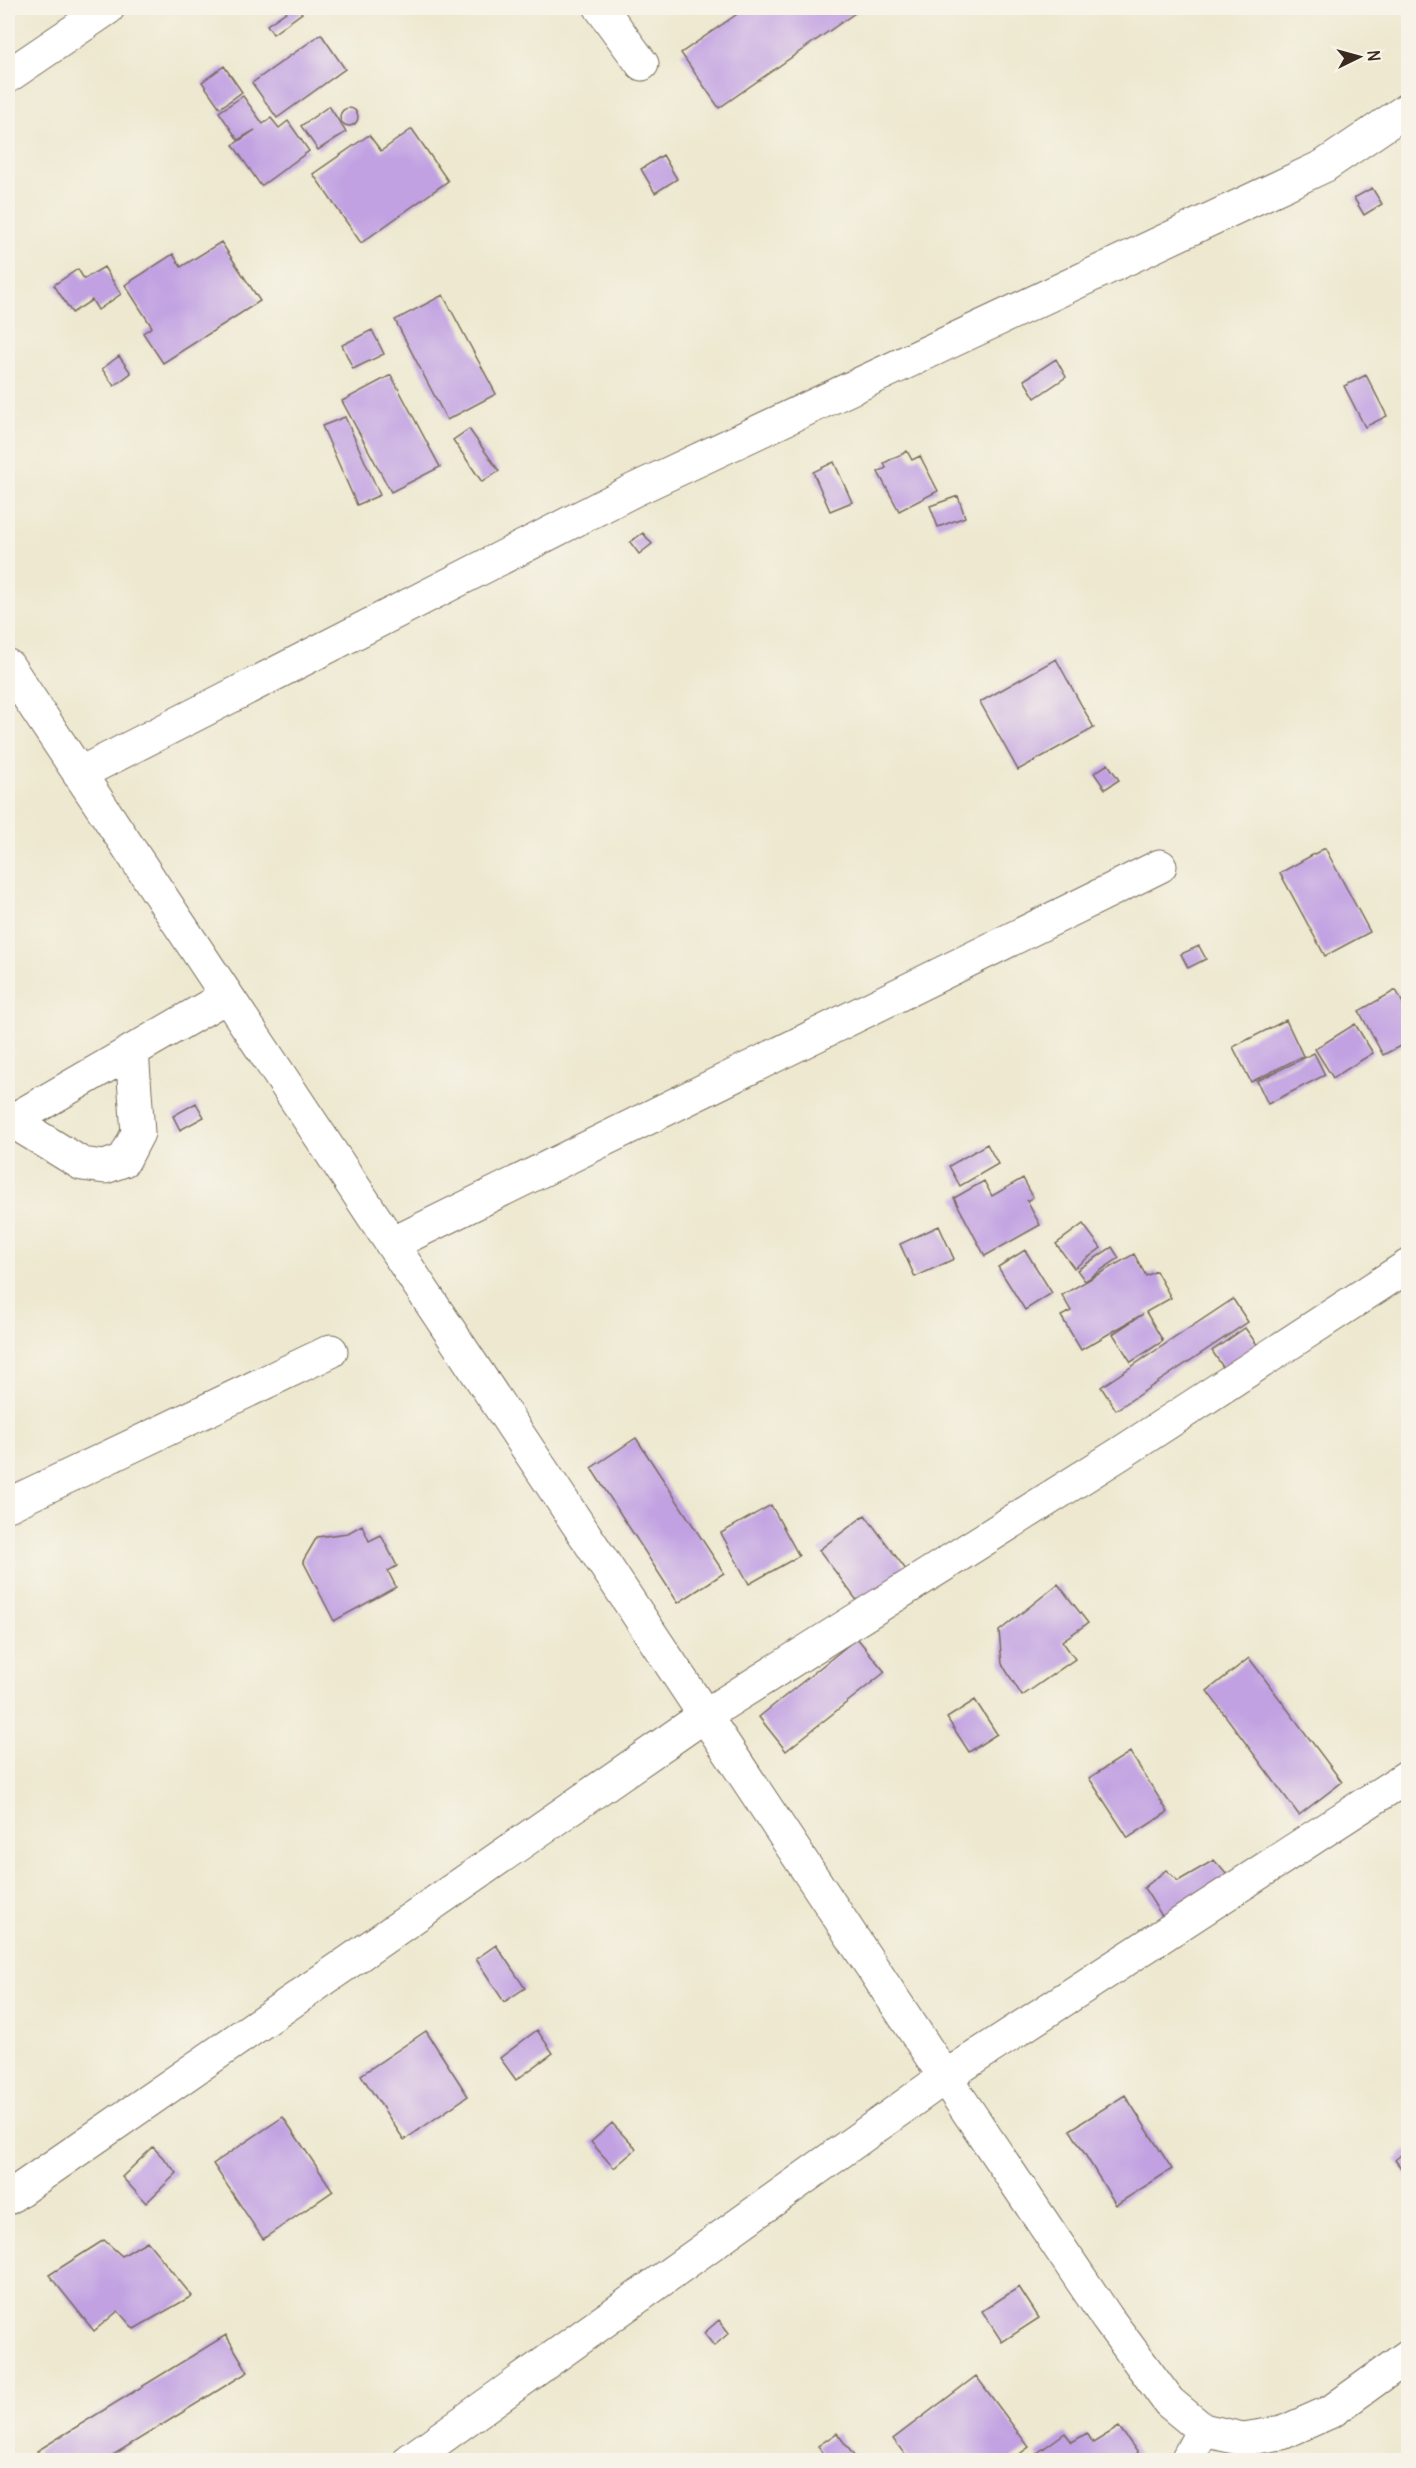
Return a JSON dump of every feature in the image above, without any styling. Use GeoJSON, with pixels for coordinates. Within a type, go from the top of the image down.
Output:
{"type":"FeatureCollection","features":[{"type":"Feature","properties":{"kind":"street"},"geometry":{"type":"LineString","coordinates":[[8,76],[108,8]]}},
{"type":"Feature","properties":{"kind":"street"},"geometry":{"type":"LineString","coordinates":[[601,8],[642,64]]}},
{"type":"Feature","properties":{"kind":"street"},"geometry":{"type":"LineString","coordinates":[[79,774],[634,490],[1324,166],[1408,109]]}},
{"type":"Feature","properties":{"kind":"street"},"geometry":{"type":"LineString","coordinates":[[8,666],[945,2077],[1107,2318],[1169,2402],[1203,2430],[1243,2439],[1282,2433],[1332,2411],[1408,2356]]}},
{"type":"Feature","properties":{"kind":"street"},"geometry":{"type":"LineString","coordinates":[[392,1244],[1160,866]]}},
{"type":"Feature","properties":{"kind":"street"},"geometry":{"type":"LineString","coordinates":[[132,1051],[138,1133],[124,1160],[105,1167],[82,1164],[10,1122],[132,1051],[227,996]]}},
{"type":"Feature","properties":{"kind":"street"},"geometry":{"type":"LineString","coordinates":[[8,2198],[704,1716],[1121,1453],[1408,1266]]}},
{"type":"Feature","properties":{"kind":"street"},"geometry":{"type":"LineString","coordinates":[[10,1496],[331,1352]]}},
{"type":"Feature","properties":{"kind":"street"},"geometry":{"type":"LineString","coordinates":[[410,2460],[945,2077],[1408,1776]]}},
{"type":"Feature","properties":{"kind":"street"},"geometry":{"type":"LineString","coordinates":[[1187,2460],[1203,2430]]}},
{"type":"Feature","properties":{"kind":"building"},"geometry":{"type":"Polygon","coordinates":[[[292,8],[298,8],[302,13],[273,34],[267,25],[292,8]]]}},
{"type":"Feature","properties":{"kind":"building"},"geometry":{"type":"Polygon","coordinates":[[[746,8],[862,8],[719,108],[681,53],[746,8]]]}},
{"type":"Feature","properties":{"kind":"building"},"geometry":{"type":"Polygon","coordinates":[[[321,34],[345,69],[277,118],[252,83],[321,34]]]}},
{"type":"Feature","properties":{"kind":"building"},"geometry":{"type":"Polygon","coordinates":[[[224,66],[242,92],[220,108],[202,82],[224,66]]]}},
{"type":"Feature","properties":{"kind":"building"},"geometry":{"type":"Polygon","coordinates":[[[243,96],[263,124],[271,118],[279,128],[288,121],[309,151],[261,186],[233,145],[255,130],[238,140],[219,112],[243,96]]]}},
{"type":"Feature","properties":{"kind":"building"},"geometry":{"type":"Polygon","coordinates":[[[329,106],[346,132],[318,150],[301,126],[329,106]]]}},
{"type":"Feature","properties":{"kind":"building"},"geometry":{"type":"Polygon","coordinates":[[[349,108],[355,111],[358,117],[355,123],[349,126],[343,123],[340,117],[343,111],[349,108]]]}},
{"type":"Feature","properties":{"kind":"building"},"geometry":{"type":"Polygon","coordinates":[[[412,129],[448,181],[361,243],[313,174],[369,135],[381,151],[412,129]]]}},
{"type":"Feature","properties":{"kind":"building"},"geometry":{"type":"Polygon","coordinates":[[[663,155],[677,179],[655,193],[641,169],[663,155]]]}},
{"type":"Feature","properties":{"kind":"building"},"geometry":{"type":"Polygon","coordinates":[[[1372,188],[1382,204],[1364,215],[1354,198],[1372,188]]]}},
{"type":"Feature","properties":{"kind":"building"},"geometry":{"type":"Polygon","coordinates":[[[221,242],[260,301],[163,363],[143,333],[152,327],[125,285],[173,254],[181,267],[221,242]]]}},
{"type":"Feature","properties":{"kind":"building"},"geometry":{"type":"Polygon","coordinates":[[[104,267],[121,294],[98,310],[92,300],[72,313],[54,285],[78,269],[84,279],[104,267]]]}},
{"type":"Feature","properties":{"kind":"building"},"geometry":{"type":"Polygon","coordinates":[[[443,295],[496,394],[447,420],[395,320],[443,295]]]}},
{"type":"Feature","properties":{"kind":"building"},"geometry":{"type":"Polygon","coordinates":[[[372,330],[384,354],[353,369],[342,345],[372,330]]]}},
{"type":"Feature","properties":{"kind":"building"},"geometry":{"type":"Polygon","coordinates":[[[119,356],[131,373],[114,386],[102,369],[119,356]]]}},
{"type":"Feature","properties":{"kind":"building"},"geometry":{"type":"Polygon","coordinates":[[[1056,359],[1066,377],[1035,398],[1024,380],[1056,359]]]}},
{"type":"Feature","properties":{"kind":"building"},"geometry":{"type":"Polygon","coordinates":[[[391,375],[440,467],[391,492],[342,401],[391,375]]]}},
{"type":"Feature","properties":{"kind":"building"},"geometry":{"type":"Polygon","coordinates":[[[1366,375],[1387,416],[1365,427],[1344,386],[1366,375]]]}},
{"type":"Feature","properties":{"kind":"building"},"geometry":{"type":"Polygon","coordinates":[[[345,417],[380,495],[357,505],[322,426],[345,417]]]}},
{"type":"Feature","properties":{"kind":"building"},"geometry":{"type":"Polygon","coordinates":[[[469,429],[499,471],[482,482],[453,440],[469,429]]]}},
{"type":"Feature","properties":{"kind":"building"},"geometry":{"type":"Polygon","coordinates":[[[907,451],[912,460],[920,456],[938,491],[899,511],[878,472],[886,468],[884,463],[907,451]]]}},
{"type":"Feature","properties":{"kind":"building"},"geometry":{"type":"Polygon","coordinates":[[[834,462],[852,502],[830,511],[813,472],[834,462]]]}},
{"type":"Feature","properties":{"kind":"building"},"geometry":{"type":"Polygon","coordinates":[[[958,496],[965,517],[938,527],[930,506],[958,496]]]}},
{"type":"Feature","properties":{"kind":"building"},"geometry":{"type":"Polygon","coordinates":[[[643,533],[652,544],[639,554],[630,542],[643,533]]]}},
{"type":"Feature","properties":{"kind":"building"},"geometry":{"type":"Polygon","coordinates":[[[1056,659],[1094,728],[1018,770],[980,702],[1056,659]]]}},
{"type":"Feature","properties":{"kind":"building"},"geometry":{"type":"Polygon","coordinates":[[[1108,764],[1119,780],[1105,789],[1094,773],[1108,764]]]}},
{"type":"Feature","properties":{"kind":"building"},"geometry":{"type":"Polygon","coordinates":[[[1325,848],[1370,932],[1325,956],[1280,873],[1325,848]]]}},
{"type":"Feature","properties":{"kind":"building"},"geometry":{"type":"Polygon","coordinates":[[[1199,946],[1206,959],[1188,968],[1181,954],[1199,946]]]}},
{"type":"Feature","properties":{"kind":"building"},"geometry":{"type":"Polygon","coordinates":[[[1396,990],[1408,1013],[1408,1042],[1383,1055],[1359,1011],[1396,990]]]}},
{"type":"Feature","properties":{"kind":"building"},"geometry":{"type":"Polygon","coordinates":[[[1286,1020],[1303,1056],[1251,1082],[1233,1047],[1286,1020]]]}},
{"type":"Feature","properties":{"kind":"building"},"geometry":{"type":"Polygon","coordinates":[[[1355,1024],[1373,1053],[1333,1078],[1315,1049],[1355,1024]]]}},
{"type":"Feature","properties":{"kind":"building"},"geometry":{"type":"Polygon","coordinates":[[[1314,1053],[1325,1075],[1268,1104],[1257,1081],[1314,1053]]]}},
{"type":"Feature","properties":{"kind":"building"},"geometry":{"type":"Polygon","coordinates":[[[196,1103],[204,1117],[180,1130],[173,1116],[196,1103]]]}},
{"type":"Feature","properties":{"kind":"building"},"geometry":{"type":"Polygon","coordinates":[[[987,1144],[998,1164],[960,1186],[949,1166],[987,1144]]]}},
{"type":"Feature","properties":{"kind":"building"},"geometry":{"type":"Polygon","coordinates":[[[1023,1178],[1033,1197],[1027,1201],[1040,1225],[985,1256],[954,1198],[984,1181],[992,1196],[1023,1178]]]}},
{"type":"Feature","properties":{"kind":"building"},"geometry":{"type":"Polygon","coordinates":[[[1083,1224],[1101,1248],[1074,1268],[1056,1244],[1083,1224]]]}},
{"type":"Feature","properties":{"kind":"building"},"geometry":{"type":"Polygon","coordinates":[[[939,1226],[954,1259],[915,1277],[900,1244],[939,1226]]]}},
{"type":"Feature","properties":{"kind":"building"},"geometry":{"type":"Polygon","coordinates":[[[1112,1247],[1119,1258],[1085,1281],[1077,1270],[1112,1247]]]}},
{"type":"Feature","properties":{"kind":"building"},"geometry":{"type":"Polygon","coordinates":[[[1025,1250],[1052,1293],[1025,1310],[998,1267],[1025,1250]]]}},
{"type":"Feature","properties":{"kind":"building"},"geometry":{"type":"Polygon","coordinates":[[[1134,1254],[1146,1276],[1156,1271],[1171,1298],[1146,1312],[1163,1341],[1131,1362],[1113,1334],[1143,1314],[1081,1350],[1061,1316],[1071,1311],[1062,1295],[1134,1254]]]}},
{"type":"Feature","properties":{"kind":"building"},"geometry":{"type":"Polygon","coordinates":[[[1233,1299],[1248,1322],[1116,1410],[1101,1387],[1233,1299]]]}},
{"type":"Feature","properties":{"kind":"building"},"geometry":{"type":"Polygon","coordinates":[[[1245,1328],[1261,1350],[1227,1373],[1212,1351],[1245,1328]]]}},
{"type":"Feature","properties":{"kind":"building"},"geometry":{"type":"Polygon","coordinates":[[[636,1438],[724,1573],[678,1603],[591,1468],[636,1438]]]}},
{"type":"Feature","properties":{"kind":"building"},"geometry":{"type":"Polygon","coordinates":[[[771,1505],[799,1556],[749,1584],[721,1533],[771,1505]]]}},
{"type":"Feature","properties":{"kind":"building"},"geometry":{"type":"Polygon","coordinates":[[[865,1515],[907,1571],[861,1606],[819,1550],[865,1515]]]}},
{"type":"Feature","properties":{"kind":"building"},"geometry":{"type":"Polygon","coordinates":[[[362,1525],[369,1541],[381,1535],[397,1566],[388,1571],[396,1587],[334,1621],[303,1561],[317,1537],[348,1533],[362,1525]]]}},
{"type":"Feature","properties":{"kind":"building"},"geometry":{"type":"Polygon","coordinates":[[[1058,1584],[1088,1623],[1062,1641],[1075,1659],[1022,1696],[1002,1664],[999,1631],[1058,1584]]]}},
{"type":"Feature","properties":{"kind":"building"},"geometry":{"type":"Polygon","coordinates":[[[857,1638],[885,1672],[786,1751],[759,1717],[857,1638]]]}},
{"type":"Feature","properties":{"kind":"building"},"geometry":{"type":"Polygon","coordinates":[[[1249,1658],[1342,1782],[1299,1815],[1207,1691],[1249,1658]]]}},
{"type":"Feature","properties":{"kind":"building"},"geometry":{"type":"Polygon","coordinates":[[[975,1700],[997,1734],[969,1752],[947,1718],[975,1700]]]}},
{"type":"Feature","properties":{"kind":"building"},"geometry":{"type":"Polygon","coordinates":[[[1130,1752],[1168,1812],[1128,1838],[1089,1778],[1130,1752]]]}},
{"type":"Feature","properties":{"kind":"building"},"geometry":{"type":"Polygon","coordinates":[[[1214,1860],[1235,1884],[1169,1927],[1144,1888],[1166,1870],[1178,1881],[1214,1860]]]}},
{"type":"Feature","properties":{"kind":"building"},"geometry":{"type":"Polygon","coordinates":[[[496,1945],[525,1988],[504,2002],[476,1959],[496,1945]]]}},
{"type":"Feature","properties":{"kind":"building"},"geometry":{"type":"Polygon","coordinates":[[[537,2030],[553,2053],[516,2080],[500,2058],[537,2030]]]}},
{"type":"Feature","properties":{"kind":"building"},"geometry":{"type":"Polygon","coordinates":[[[426,2031],[468,2096],[404,2140],[361,2075],[426,2031]]]}},
{"type":"Feature","properties":{"kind":"building"},"geometry":{"type":"Polygon","coordinates":[[[1125,2095],[1172,2169],[1116,2205],[1070,2130],[1125,2095]]]}},
{"type":"Feature","properties":{"kind":"building"},"geometry":{"type":"Polygon","coordinates":[[[283,2117],[333,2191],[263,2239],[213,2164],[283,2117]]]}},
{"type":"Feature","properties":{"kind":"building"},"geometry":{"type":"Polygon","coordinates":[[[612,2123],[636,2149],[614,2168],[591,2142],[612,2123]]]}},
{"type":"Feature","properties":{"kind":"building"},"geometry":{"type":"Polygon","coordinates":[[[153,2147],[177,2173],[146,2203],[122,2177],[153,2147]]]}},
{"type":"Feature","properties":{"kind":"building"},"geometry":{"type":"Polygon","coordinates":[[[1408,2149],[1408,2177],[1395,2160],[1408,2149]]]}},
{"type":"Feature","properties":{"kind":"building"},"geometry":{"type":"Polygon","coordinates":[[[104,2240],[122,2256],[147,2241],[192,2296],[134,2329],[118,2311],[94,2331],[49,2275],[104,2240]]]}},
{"type":"Feature","properties":{"kind":"building"},"geometry":{"type":"Polygon","coordinates":[[[1019,2287],[1039,2318],[1002,2342],[982,2311],[1019,2287]]]}},
{"type":"Feature","properties":{"kind":"building"},"geometry":{"type":"Polygon","coordinates":[[[719,2320],[729,2333],[714,2346],[704,2333],[719,2320]]]}},
{"type":"Feature","properties":{"kind":"building"},"geometry":{"type":"Polygon","coordinates":[[[226,2335],[248,2372],[105,2460],[43,2460],[37,2451],[226,2335]]]}},
{"type":"Feature","properties":{"kind":"building"},"geometry":{"type":"Polygon","coordinates":[[[976,2376],[1029,2447],[1011,2460],[909,2460],[893,2439],[976,2376]]]}},
{"type":"Feature","properties":{"kind":"building"},"geometry":{"type":"Polygon","coordinates":[[[1119,2427],[1143,2460],[1041,2460],[1036,2454],[1065,2433],[1072,2442],[1087,2433],[1093,2443],[1119,2427]]]}},
{"type":"Feature","properties":{"kind":"building"},"geometry":{"type":"Polygon","coordinates":[[[837,2433],[857,2460],[829,2460],[818,2446],[837,2433]]]}}]}
